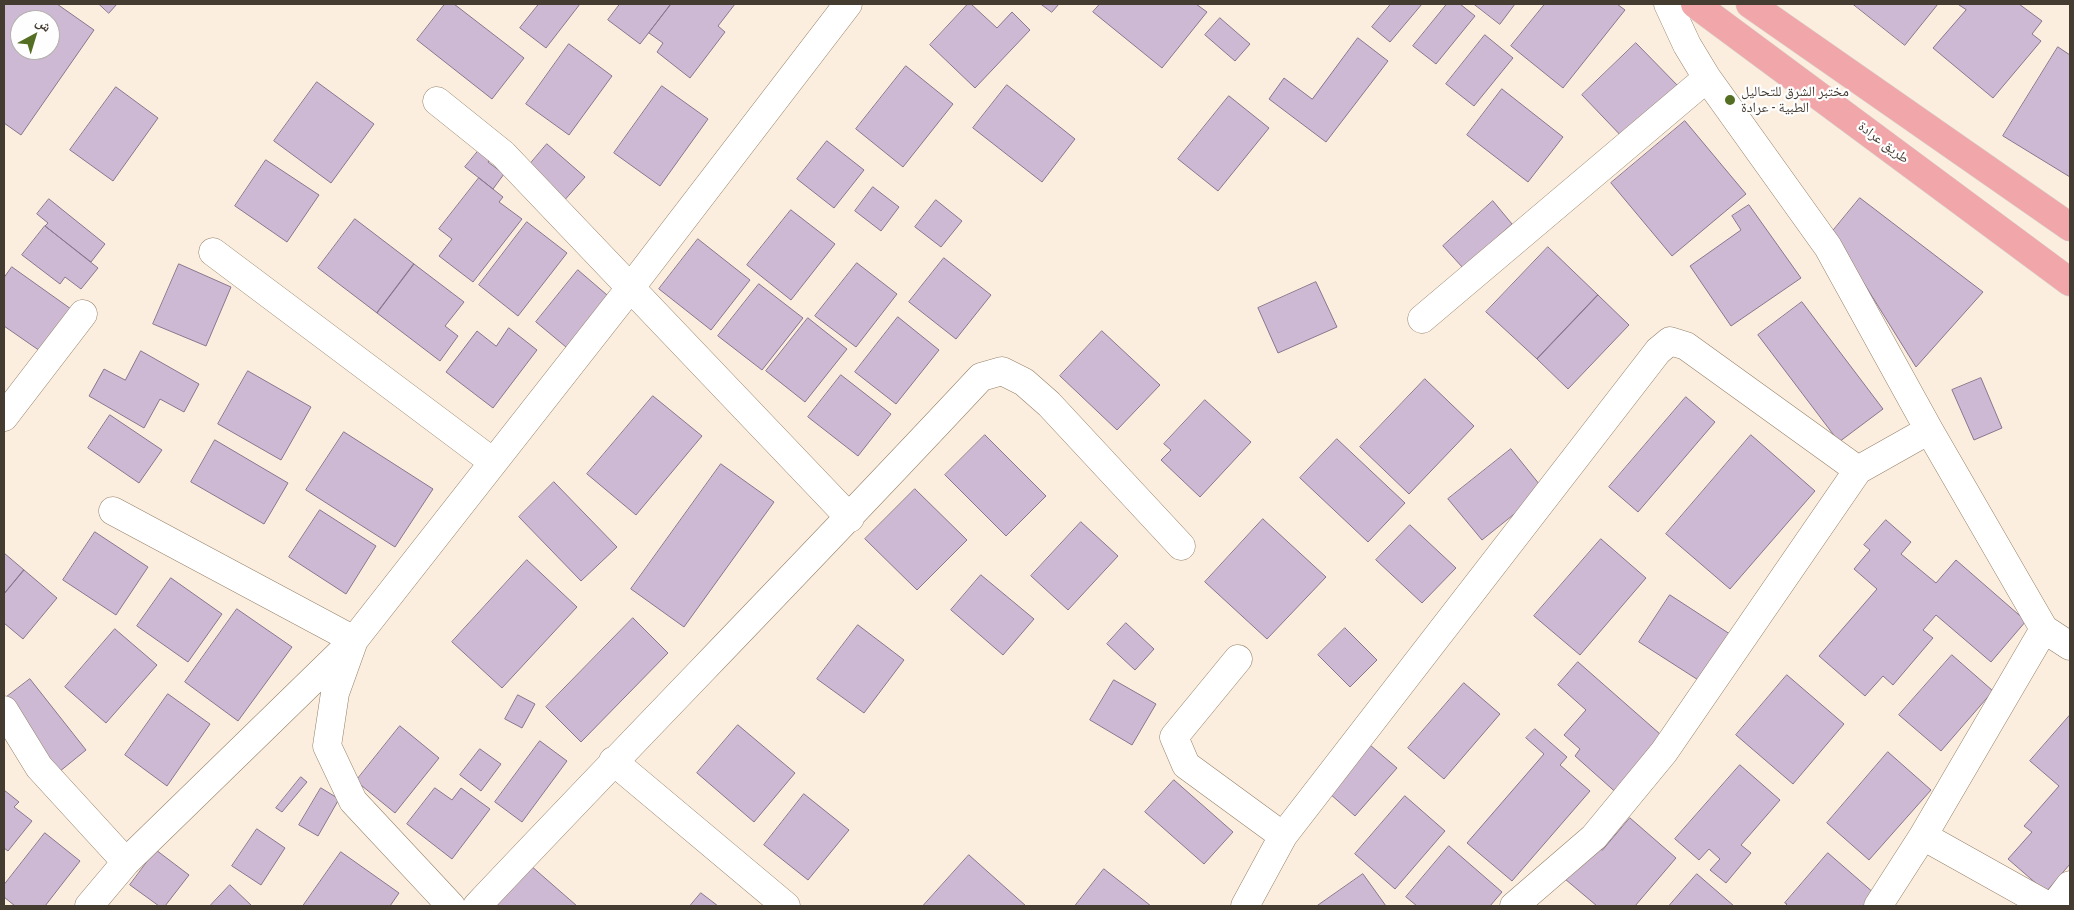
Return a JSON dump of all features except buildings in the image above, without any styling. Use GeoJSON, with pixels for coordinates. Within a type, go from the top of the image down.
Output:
{"type":"FeatureCollection","features":[{"type":"Feature","properties":{"kind":"main road","name":"طريق عرادة"},"geometry":{"type":"LineString","coordinates":[[1695,4],[2070,282]]}},
{"type":"Feature","properties":{"kind":"main road"},"geometry":{"type":"LineString","coordinates":[[1750,4],[2069,223]]}},
{"type":"Feature","properties":{"kind":"street"},"geometry":{"type":"LineString","coordinates":[[1668,4],[1687,45],[1707,78],[1828,247],[1928,430],[2044,629],[2070,646]]}},
{"type":"Feature","properties":{"kind":"street"},"geometry":{"type":"LineString","coordinates":[[89,906],[126,862],[354,640],[631,287],[838,7]]}},
{"type":"Feature","properties":{"kind":"street"},"geometry":{"type":"LineString","coordinates":[[1422,319],[1707,78]]}},
{"type":"Feature","properties":{"kind":"street"},"geometry":{"type":"LineString","coordinates":[[437,101],[503,154],[850,518]]}},
{"type":"Feature","properties":{"kind":"street"},"geometry":{"type":"LineString","coordinates":[[213,252],[493,462]]}},
{"type":"Feature","properties":{"kind":"street"},"geometry":{"type":"LineString","coordinates":[[4,417],[83,314]]}},
{"type":"Feature","properties":{"kind":"street"},"geometry":{"type":"LineString","coordinates":[[1245,906],[1283,836],[1658,351],[1670,341],[1686,346],[1858,470]]}},
{"type":"Feature","properties":{"kind":"street"},"geometry":{"type":"LineString","coordinates":[[477,906],[613,761],[850,518],[981,377],[1002,370],[1024,382],[1049,404],[1181,546]]}},
{"type":"Feature","properties":{"kind":"street"},"geometry":{"type":"LineString","coordinates":[[1514,906],[1594,837],[1664,752],[1858,470],[1928,430]]}},
{"type":"Feature","properties":{"kind":"street"},"geometry":{"type":"LineString","coordinates":[[113,511],[354,640]]}},
{"type":"Feature","properties":{"kind":"street"},"geometry":{"type":"LineString","coordinates":[[1878,906],[1923,836],[2044,629]]}},
{"type":"Feature","properties":{"kind":"street"},"geometry":{"type":"LineString","coordinates":[[354,640],[335,693],[328,746],[353,800],[451,906]]}},
{"type":"Feature","properties":{"kind":"street"},"geometry":{"type":"LineString","coordinates":[[1238,659],[1174,737],[1186,765],[1283,836]]}},
{"type":"Feature","properties":{"kind":"street"},"geometry":{"type":"LineString","coordinates":[[4,710],[38,768],[126,862]]}},
{"type":"Feature","properties":{"kind":"street"},"geometry":{"type":"LineString","coordinates":[[613,761],[786,906]]}},
{"type":"Feature","properties":{"kind":"street"},"geometry":{"type":"LineString","coordinates":[[1923,836],[2048,906]]}},
{"type":"Feature","properties":{"kind":"street"},"geometry":{"type":"LineString","coordinates":[[2054,906],[2070,885]]}},
{"type":"Feature","properties":{"kind":"place","name":"مختبر الشرق للتحاليل الطبية - عرادة"},"geometry":{"type":"Point","coordinates":[1730,100]}}]}
